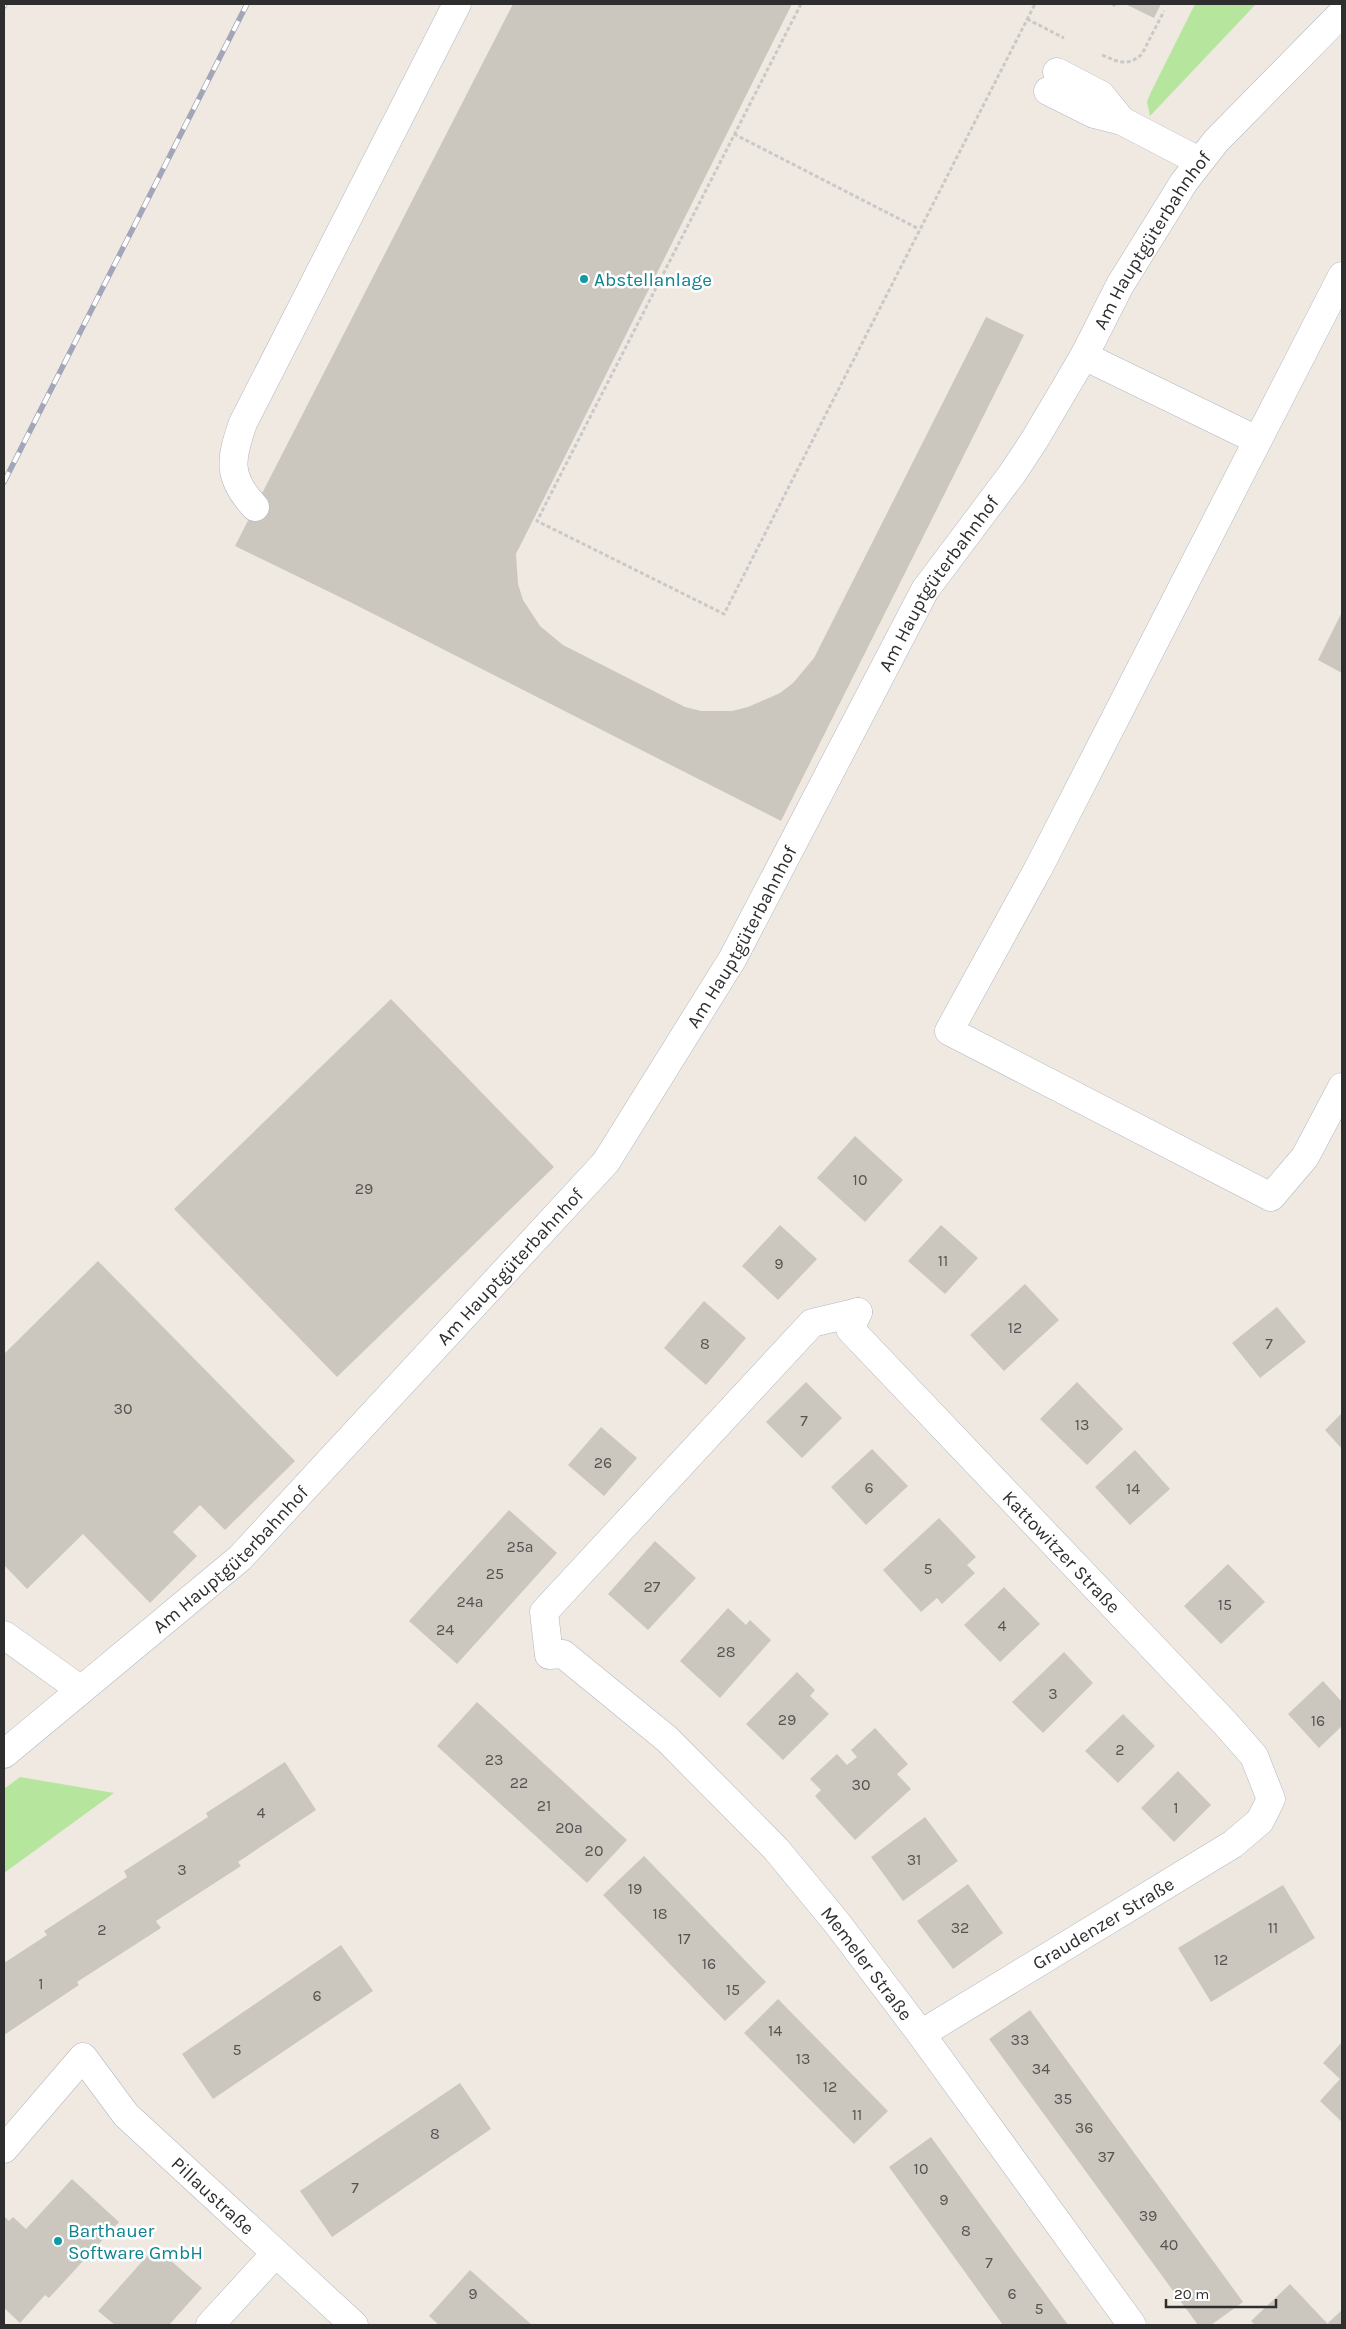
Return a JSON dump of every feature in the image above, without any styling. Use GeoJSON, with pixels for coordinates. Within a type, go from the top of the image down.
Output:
{"type":"FeatureCollection","features":[{"type":"Feature","properties":{"kind":"street"},"geometry":{"type":"LineString","coordinates":[[255,507],[242,492],[232,470],[235,445],[243,423],[456,4]]}},
{"type":"Feature","properties":{"kind":"street","name":"Am Hauptgüterbahnhof"},"geometry":{"type":"LineString","coordinates":[[4,1754],[240,1558],[606,1162],[733,958],[925,590],[1024,457],[1084,356],[1120,285],[1199,161],[1331,32],[1342,14]]}},
{"type":"Feature","properties":{"kind":"street"},"geometry":{"type":"LineString","coordinates":[[1052,82],[1094,114],[1122,121],[1199,161]]}},
{"type":"Feature","properties":{"kind":"street"},"geometry":{"type":"LineString","coordinates":[[1342,276],[1038,869],[949,1031],[1271,1197],[1305,1157],[1342,1087]]}},
{"type":"Feature","properties":{"kind":"street"},"geometry":{"type":"LineString","coordinates":[[1084,356],[1257,440]]}},
{"type":"Feature","properties":{"kind":"street","name":"Kattowitzer Straße"},"geometry":{"type":"LineString","coordinates":[[549,1655],[544,1612],[812,1323],[858,1312],[850,1330],[1225,1723],[1254,1756],[1271,1799]]}},
{"type":"Feature","properties":{"kind":"street"},"geometry":{"type":"LineString","coordinates":[[4,1635],[81,1690]]}},
{"type":"Feature","properties":{"kind":"street","name":"Memeler Straße"},"geometry":{"type":"LineString","coordinates":[[549,1655],[563,1654],[667,1739],[776,1849],[838,1924],[921,2034],[1132,2325]]}},
{"type":"Feature","properties":{"kind":"street","name":"Graudenzer Straße"},"geometry":{"type":"LineString","coordinates":[[921,2034],[1233,1844],[1260,1821],[1271,1799]]}},
{"type":"Feature","properties":{"kind":"street","name":"Pillaustraße"},"geometry":{"type":"LineString","coordinates":[[4,2149],[83,2058],[126,2115],[354,2325]]}},
{"type":"Feature","properties":{"kind":"street"},"geometry":{"type":"LineString","coordinates":[[210,2325],[275,2254]]}},
{"type":"Feature","properties":{"kind":"path"},"geometry":{"type":"LineString","coordinates":[[801,4],[537,521],[724,614],[1035,4]]}},
{"type":"Feature","properties":{"kind":"path"},"geometry":{"type":"LineString","coordinates":[[1112,4],[1117,6],[1118,4]]}},
{"type":"Feature","properties":{"kind":"path"},"geometry":{"type":"LineString","coordinates":[[1097,53],[1118,62],[1125,63],[1137,59],[1142,54],[1164,11]]}},
{"type":"Feature","properties":{"kind":"path"},"geometry":{"type":"LineString","coordinates":[[1027,18],[1072,43]]}},
{"type":"Feature","properties":{"kind":"path"},"geometry":{"type":"LineString","coordinates":[[734,134],[920,228]]}},
{"type":"Feature","properties":{"kind":"green space"},"geometry":{"type":"Polygon","coordinates":[[[1195,4],[1256,4],[1150,116],[1147,102],[1151,92],[1195,4]]]}},
{"type":"Feature","properties":{"kind":"green space"},"geometry":{"type":"Polygon","coordinates":[[[20,1777],[114,1793],[4,1873],[4,1789],[20,1777]]]}},
{"type":"Feature","properties":{"kind":"building"},"geometry":{"type":"Polygon","coordinates":[[[513,4],[792,4],[516,554],[518,584],[523,600],[540,626],[563,645],[685,707],[701,711],[732,711],[748,707],[780,693],[793,683],[814,658],[986,317],[1024,335],[781,821],[350,602],[235,546],[513,4]]]}},
{"type":"Feature","properties":{"kind":"building"},"geometry":{"type":"Polygon","coordinates":[[[1125,4],[1161,4],[1154,18],[1125,4]]]}},
{"type":"Feature","properties":{"kind":"building"},"geometry":{"type":"Polygon","coordinates":[[[1342,612],[1342,673],[1318,660],[1342,612]]]}},
{"type":"Feature","properties":{"kind":"building"},"geometry":{"type":"Polygon","coordinates":[[[391,999],[554,1167],[337,1377],[174,1209],[391,999]]]}},
{"type":"Feature","properties":{"kind":"building"},"geometry":{"type":"Polygon","coordinates":[[[855,1136],[903,1180],[865,1222],[817,1178],[855,1136]]]}},
{"type":"Feature","properties":{"kind":"building"},"geometry":{"type":"Polygon","coordinates":[[[780,1225],[817,1259],[778,1300],[742,1266],[780,1225]]]}},
{"type":"Feature","properties":{"kind":"building"},"geometry":{"type":"Polygon","coordinates":[[[941,1225],[978,1258],[945,1294],[908,1261],[941,1225]]]}},
{"type":"Feature","properties":{"kind":"building"},"geometry":{"type":"Polygon","coordinates":[[[98,1261],[295,1461],[225,1530],[200,1505],[173,1532],[197,1556],[150,1603],[83,1534],[27,1589],[4,1565],[4,1354],[98,1261]]]}},
{"type":"Feature","properties":{"kind":"building"},"geometry":{"type":"Polygon","coordinates":[[[1025,1284],[1059,1320],[1004,1371],[970,1335],[1025,1284]]]}},
{"type":"Feature","properties":{"kind":"building"},"geometry":{"type":"Polygon","coordinates":[[[704,1301],[746,1338],[706,1385],[664,1348],[704,1301]]]}},
{"type":"Feature","properties":{"kind":"building"},"geometry":{"type":"Polygon","coordinates":[[[1277,1307],[1306,1342],[1260,1378],[1232,1343],[1277,1307]]]}},
{"type":"Feature","properties":{"kind":"building"},"geometry":{"type":"Polygon","coordinates":[[[806,1382],[842,1418],[802,1458],[766,1422],[806,1382]]]}},
{"type":"Feature","properties":{"kind":"building"},"geometry":{"type":"Polygon","coordinates":[[[1077,1382],[1123,1429],[1087,1465],[1040,1419],[1077,1382]]]}},
{"type":"Feature","properties":{"kind":"building"},"geometry":{"type":"Polygon","coordinates":[[[1342,1413],[1342,1449],[1325,1430],[1342,1413]]]}},
{"type":"Feature","properties":{"kind":"building"},"geometry":{"type":"Polygon","coordinates":[[[601,1427],[637,1458],[604,1496],[568,1465],[601,1427]]]}},
{"type":"Feature","properties":{"kind":"building"},"geometry":{"type":"Polygon","coordinates":[[[872,1449],[908,1486],[866,1525],[831,1487],[872,1449]]]}},
{"type":"Feature","properties":{"kind":"building"},"geometry":{"type":"Polygon","coordinates":[[[1135,1450],[1170,1489],[1130,1525],[1095,1487],[1135,1450]]]}},
{"type":"Feature","properties":{"kind":"building"},"geometry":{"type":"Polygon","coordinates":[[[509,1510],[557,1553],[457,1664],[409,1621],[509,1510]]]}},
{"type":"Feature","properties":{"kind":"building"},"geometry":{"type":"Polygon","coordinates":[[[939,1518],[976,1557],[967,1565],[975,1573],[942,1604],[937,1598],[921,1612],[883,1570],[939,1518]]]}},
{"type":"Feature","properties":{"kind":"building"},"geometry":{"type":"Polygon","coordinates":[[[655,1541],[696,1578],[648,1630],[608,1594],[655,1541]]]}},
{"type":"Feature","properties":{"kind":"building"},"geometry":{"type":"Polygon","coordinates":[[[1228,1564],[1265,1602],[1221,1644],[1184,1606],[1228,1564]]]}},
{"type":"Feature","properties":{"kind":"building"},"geometry":{"type":"Polygon","coordinates":[[[1004,1587],[1040,1624],[1000,1662],[964,1625],[1004,1587]]]}},
{"type":"Feature","properties":{"kind":"building"},"geometry":{"type":"Polygon","coordinates":[[[728,1608],[746,1625],[750,1620],[771,1640],[720,1698],[680,1661],[728,1608]]]}},
{"type":"Feature","properties":{"kind":"building"},"geometry":{"type":"Polygon","coordinates":[[[1064,1652],[1093,1683],[1043,1733],[1012,1702],[1064,1652]]]}},
{"type":"Feature","properties":{"kind":"building"},"geometry":{"type":"Polygon","coordinates":[[[797,1672],[815,1690],[810,1696],[829,1714],[783,1760],[746,1724],[797,1672]]]}},
{"type":"Feature","properties":{"kind":"building"},"geometry":{"type":"Polygon","coordinates":[[[1323,1681],[1342,1702],[1342,1726],[1319,1748],[1288,1714],[1323,1681]]]}},
{"type":"Feature","properties":{"kind":"building"},"geometry":{"type":"Polygon","coordinates":[[[477,1702],[627,1840],[587,1883],[437,1746],[477,1702]]]}},
{"type":"Feature","properties":{"kind":"building"},"geometry":{"type":"Polygon","coordinates":[[[1123,1714],[1155,1746],[1118,1783],[1085,1751],[1123,1714]]]}},
{"type":"Feature","properties":{"kind":"building"},"geometry":{"type":"Polygon","coordinates":[[[875,1728],[908,1764],[897,1774],[911,1789],[855,1840],[815,1796],[821,1790],[810,1779],[837,1754],[847,1765],[857,1757],[851,1750],[875,1728]]]}},
{"type":"Feature","properties":{"kind":"building"},"geometry":{"type":"Polygon","coordinates":[[[285,1762],[316,1810],[238,1862],[241,1866],[156,1921],[161,1928],[77,1982],[79,1985],[4,2035],[4,1963],[47,1935],[44,1931],[127,1877],[124,1871],[208,1817],[206,1813],[285,1762]]]}},
{"type":"Feature","properties":{"kind":"building"},"geometry":{"type":"Polygon","coordinates":[[[1178,1771],[1211,1805],[1174,1842],[1141,1808],[1178,1771]]]}},
{"type":"Feature","properties":{"kind":"building"},"geometry":{"type":"Polygon","coordinates":[[[925,1817],[958,1861],[903,1901],[871,1857],[925,1817]]]}},
{"type":"Feature","properties":{"kind":"building"},"geometry":{"type":"Polygon","coordinates":[[[644,1856],[766,1982],[725,2021],[603,1895],[644,1856]]]}},
{"type":"Feature","properties":{"kind":"building"},"geometry":{"type":"Polygon","coordinates":[[[968,1884],[1003,1933],[953,1969],[917,1921],[968,1884]]]}},
{"type":"Feature","properties":{"kind":"building"},"geometry":{"type":"Polygon","coordinates":[[[1283,1885],[1315,1938],[1211,2002],[1178,1948],[1283,1885]]]}},
{"type":"Feature","properties":{"kind":"building"},"geometry":{"type":"Polygon","coordinates":[[[341,1945],[373,1991],[213,2099],[182,2054],[341,1945]]]}},
{"type":"Feature","properties":{"kind":"building"},"geometry":{"type":"Polygon","coordinates":[[[778,1999],[888,2111],[854,2144],[744,2033],[778,1999]]]}},
{"type":"Feature","properties":{"kind":"building"},"geometry":{"type":"Polygon","coordinates":[[[1030,2010],[1243,2302],[1211,2325],[1198,2325],[989,2039],[1030,2010]]]}},
{"type":"Feature","properties":{"kind":"building"},"geometry":{"type":"Polygon","coordinates":[[[1342,2042],[1342,2122],[1320,2101],[1340,2079],[1323,2063],[1342,2042]]]}},
{"type":"Feature","properties":{"kind":"building"},"geometry":{"type":"Polygon","coordinates":[[[460,2083],[491,2129],[332,2237],[300,2191],[460,2083]]]}},
{"type":"Feature","properties":{"kind":"building"},"geometry":{"type":"Polygon","coordinates":[[[931,2137],[1068,2325],[1003,2325],[889,2167],[931,2137]]]}},
{"type":"Feature","properties":{"kind":"building","name":"Barthauer Software GmbH"},"geometry":{"type":"Polygon","coordinates":[[[72,2179],[119,2222],[49,2298],[45,2295],[20,2323],[4,2308],[4,2216],[9,2221],[13,2217],[26,2229],[72,2179]]]}},
{"type":"Feature","properties":{"kind":"building"},"geometry":{"type":"Polygon","coordinates":[[[155,2247],[202,2288],[169,2325],[115,2325],[98,2311],[155,2247]]]}},
{"type":"Feature","properties":{"kind":"building"},"geometry":{"type":"Polygon","coordinates":[[[470,2270],[532,2325],[439,2325],[429,2316],[470,2270]]]}},
{"type":"Feature","properties":{"kind":"building"},"geometry":{"type":"Polygon","coordinates":[[[1290,2284],[1329,2325],[1255,2325],[1251,2321],[1290,2284]]]}},
{"type":"Feature","properties":{"kind":"building"},"geometry":{"type":"Polygon","coordinates":[[[1342,2310],[1342,2325],[1330,2325],[1328,2323],[1342,2310]]]}},
{"type":"Feature","properties":{"kind":"railway"},"geometry":{"type":"LineString","coordinates":[[4,482],[247,4]]}},
{"type":"Feature","properties":{"kind":"place","name":"Abstellanlage"},"geometry":{"type":"Point","coordinates":[584,279]}},
{"type":"Feature","properties":{"kind":"place","name":"Barthauer Software GmbH"},"geometry":{"type":"Point","coordinates":[58,2241]}}]}
